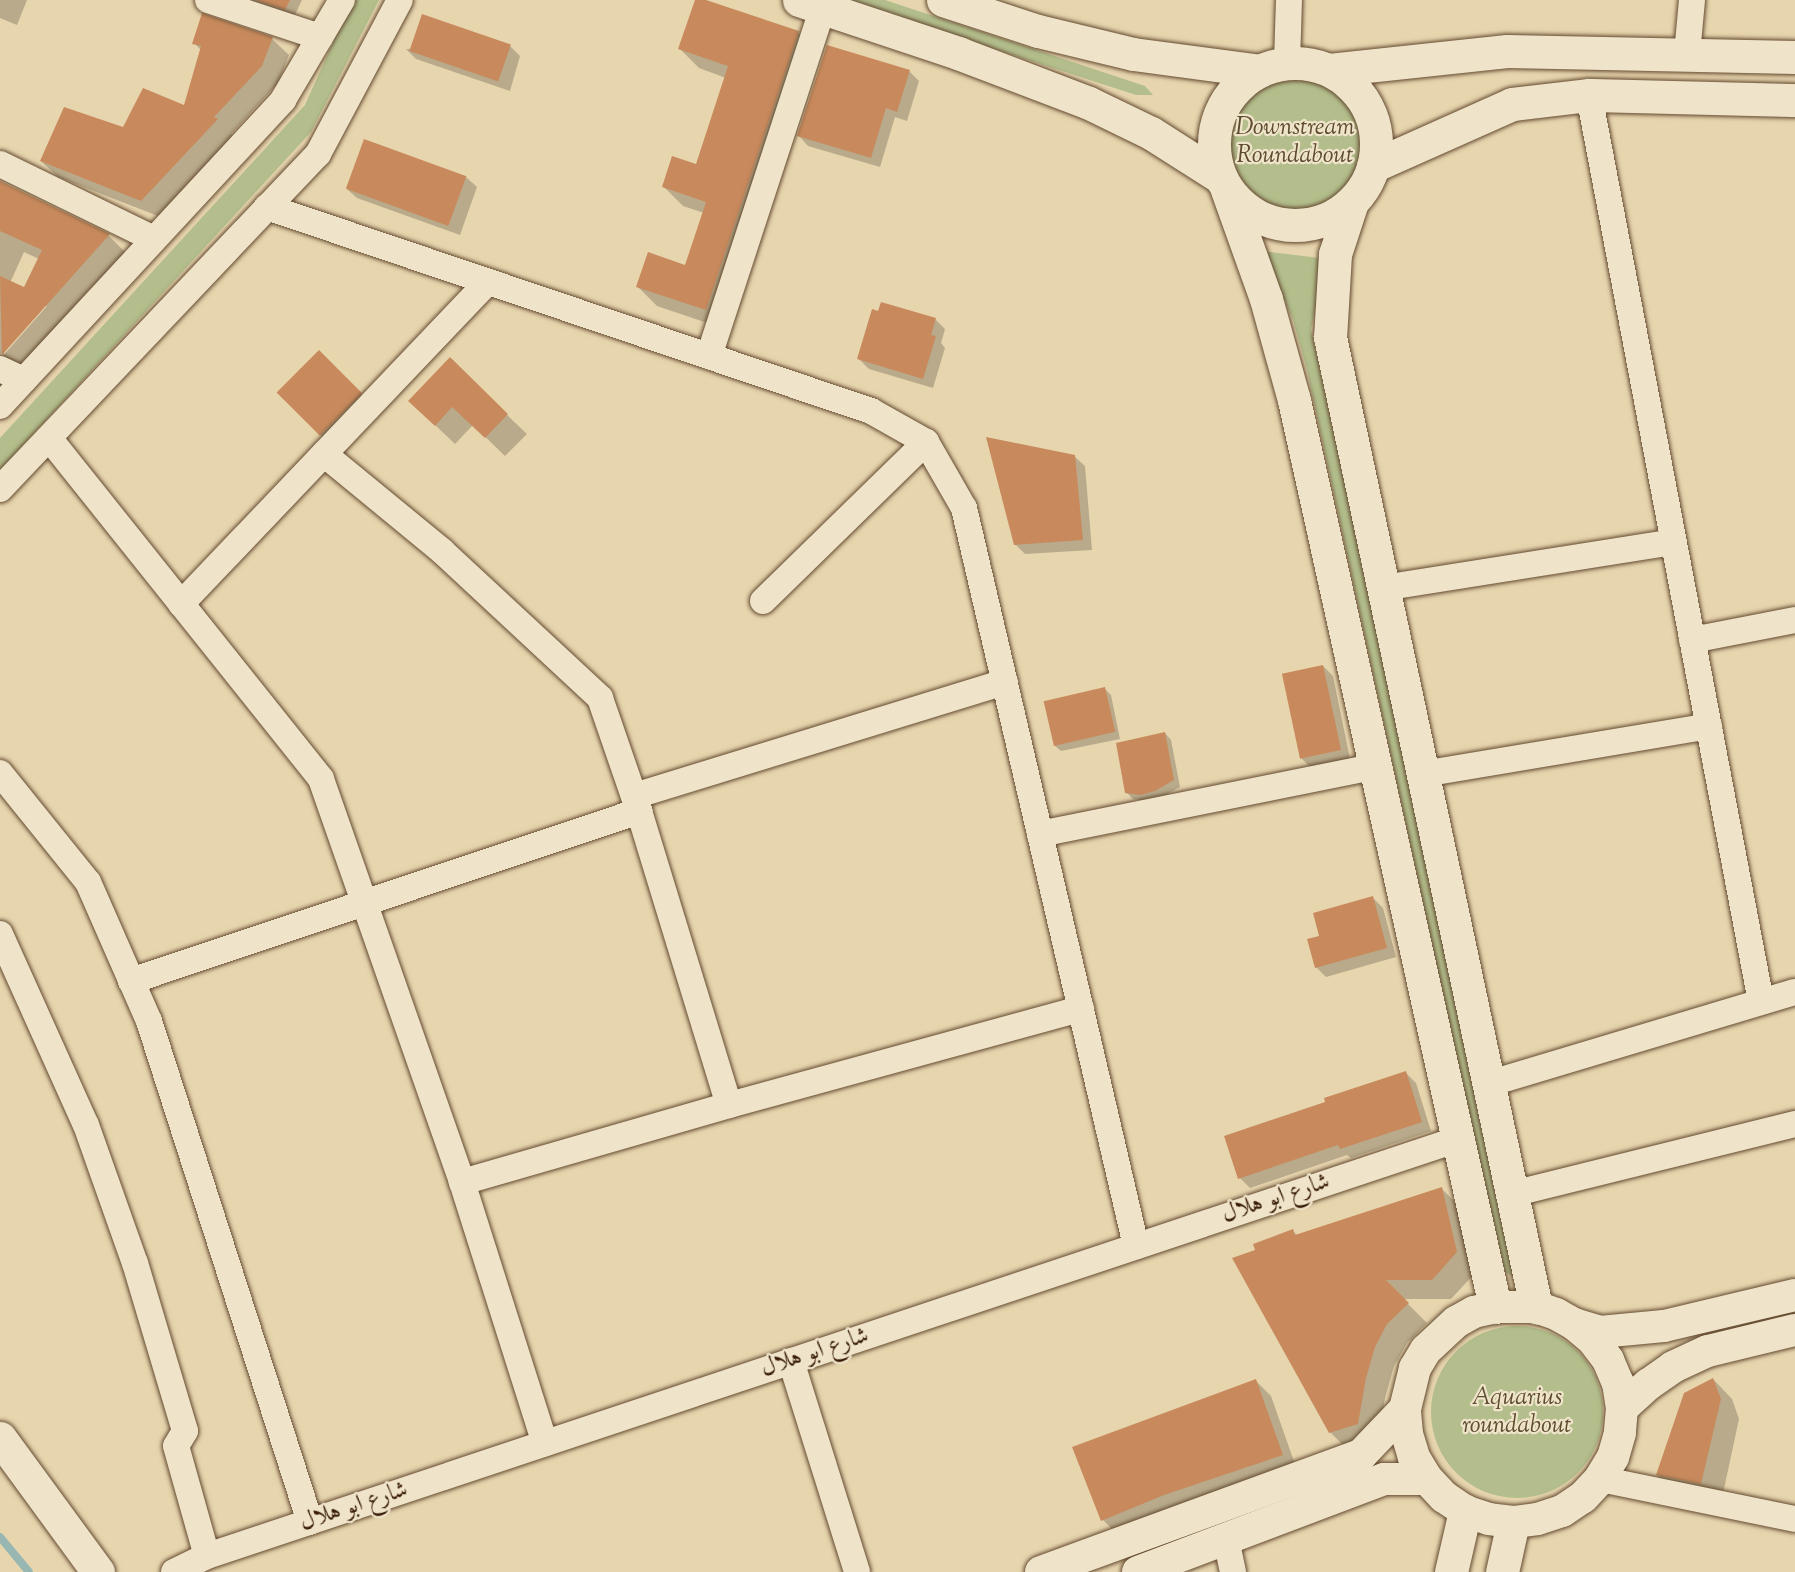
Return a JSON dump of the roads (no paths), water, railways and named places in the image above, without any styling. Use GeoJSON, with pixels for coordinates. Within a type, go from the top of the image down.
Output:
{"type":"FeatureCollection","features":[{"type":"Feature","properties":{"kind":"main road"},"geometry":{"type":"LineString","coordinates":[[811,4],[957,53],[1089,103],[1151,133],[1224,184],[1247,211],[1272,223],[1301,226],[1322,221],[1341,212],[1352,202],[1368,179],[1373,166],[1376,137],[1369,110],[1352,86],[1329,70],[1308,64],[1273,67],[1133,54],[1038,31],[943,0]]}},
{"type":"Feature","properties":{"kind":"main road"},"geometry":{"type":"LineString","coordinates":[[1329,70],[1507,51],[1795,57]]}},
{"type":"Feature","properties":{"kind":"main road"},"geometry":{"type":"LineString","coordinates":[[1273,67],[1235,90],[1218,116],[1213,147],[1266,299],[1294,400],[1495,1307]]}},
{"type":"Feature","properties":{"kind":"main road"},"geometry":{"type":"LineString","coordinates":[[1373,166],[1512,104],[1589,95],[1795,100]]}},
{"type":"Feature","properties":{"kind":"main road"},"geometry":{"type":"LineString","coordinates":[[1352,202],[1335,254],[1330,337],[1536,1307]]}},
{"type":"Feature","properties":{"kind":"main road"},"geometry":{"type":"LineString","coordinates":[[0,1438],[98,1572]]}},
{"type":"Feature","properties":{"kind":"main road"},"geometry":{"type":"LineString","coordinates":[[1451,1572],[1465,1511]]}},
{"type":"Feature","properties":{"kind":"main road"},"geometry":{"type":"LineString","coordinates":[[1502,1572],[1514,1522]]}},
{"type":"Feature","properties":{"kind":"street"},"geometry":{"type":"LineString","coordinates":[[208,0],[320,37]]}},
{"type":"Feature","properties":{"kind":"street"},"geometry":{"type":"LineString","coordinates":[[0,406],[283,100],[342,0]]}},
{"type":"Feature","properties":{"kind":"street"},"geometry":{"type":"LineString","coordinates":[[0,489],[318,154],[400,0]]}},
{"type":"Feature","properties":{"kind":"street"},"geometry":{"type":"LineString","coordinates":[[1273,67],[1289,0]]}},
{"type":"Feature","properties":{"kind":"street"},"geometry":{"type":"LineString","coordinates":[[1687,54],[1692,0]]}},
{"type":"Feature","properties":{"kind":"street"},"geometry":{"type":"LineString","coordinates":[[709,356],[811,4]]}},
{"type":"Feature","properties":{"kind":"street"},"geometry":{"type":"LineString","coordinates":[[1589,95],[1761,1002]]}},
{"type":"Feature","properties":{"kind":"street"},"geometry":{"type":"LineString","coordinates":[[0,164],[154,239]]}},
{"type":"Feature","properties":{"kind":"street"},"geometry":{"type":"LineString","coordinates":[[267,207],[871,411],[926,442],[964,508],[1136,1246]]}},
{"type":"Feature","properties":{"kind":"street"},"geometry":{"type":"LineString","coordinates":[[181,604],[488,282]]}},
{"type":"Feature","properties":{"kind":"street"},"geometry":{"type":"LineString","coordinates":[[0,369],[24,380]]}},
{"type":"Feature","properties":{"kind":"street"},"geometry":{"type":"LineString","coordinates":[[49,438],[321,779],[462,1182],[545,1443]]}},
{"type":"Feature","properties":{"kind":"street"},"geometry":{"type":"LineString","coordinates":[[763,602],[926,442]]}},
{"type":"Feature","properties":{"kind":"street"},"geometry":{"type":"LineString","coordinates":[[324,454],[442,551],[600,698],[637,804],[729,1105]]}},
{"type":"Feature","properties":{"kind":"street"},"geometry":{"type":"LineString","coordinates":[[1383,588],[1674,542]]}},
{"type":"Feature","properties":{"kind":"street"},"geometry":{"type":"LineString","coordinates":[[1692,640],[1795,621]]}},
{"type":"Feature","properties":{"kind":"street"},"geometry":{"type":"LineString","coordinates":[[131,981],[364,904],[637,804],[1005,682]]}},
{"type":"Feature","properties":{"kind":"street"},"geometry":{"type":"LineString","coordinates":[[1422,774],[1709,726]]}},
{"type":"Feature","properties":{"kind":"street"},"geometry":{"type":"LineString","coordinates":[[1040,834],[1376,766]]}},
{"type":"Feature","properties":{"kind":"street"},"geometry":{"type":"LineString","coordinates":[[0,773],[88,882],[149,1021],[310,1522]]}},
{"type":"Feature","properties":{"kind":"street"},"geometry":{"type":"LineString","coordinates":[[0,934],[86,1125],[135,1263],[184,1431],[176,1446],[207,1556]]}},
{"type":"Feature","properties":{"kind":"street"},"geometry":{"type":"LineString","coordinates":[[1488,1084],[1795,992]]}},
{"type":"Feature","properties":{"kind":"street"},"geometry":{"type":"LineString","coordinates":[[462,1182],[729,1105],[1081,1010]]}},
{"type":"Feature","properties":{"kind":"street"},"geometry":{"type":"LineString","coordinates":[[1512,1194],[1795,1125]]}},
{"type":"Feature","properties":{"kind":"street","name":"شارع ابو هلال"},"geometry":{"type":"LineString","coordinates":[[174,1572],[207,1556],[1458,1139]]}},
{"type":"Feature","properties":{"kind":"street"},"geometry":{"type":"LineString","coordinates":[[1574,1324],[1600,1332],[1664,1326],[1795,1294]]}},
{"type":"Feature","properties":{"kind":"street"},"geometry":{"type":"LineString","coordinates":[[1495,1307],[1536,1307],[1574,1324],[1593,1340],[1608,1360],[1618,1383],[1622,1408],[1618,1441],[1613,1457],[1600,1479],[1583,1497],[1562,1511],[1538,1519],[1514,1522],[1489,1519],[1465,1511],[1444,1497],[1427,1479],[1414,1457],[1407,1434],[1405,1408],[1415,1368],[1426,1350],[1456,1322],[1474,1312],[1495,1307]]}},
{"type":"Feature","properties":{"kind":"street"},"geometry":{"type":"LineString","coordinates":[[1622,1408],[1648,1384],[1673,1367],[1708,1351],[1795,1330]]}},
{"type":"Feature","properties":{"kind":"street"},"geometry":{"type":"LineString","coordinates":[[791,1361],[857,1572]]}},
{"type":"Feature","properties":{"kind":"street"},"geometry":{"type":"LineString","coordinates":[[1041,1572],[1361,1455],[1405,1408]]}},
{"type":"Feature","properties":{"kind":"street"},"geometry":{"type":"LineString","coordinates":[[1138,1572],[1384,1479],[1427,1479]]}},
{"type":"Feature","properties":{"kind":"street"},"geometry":{"type":"LineString","coordinates":[[1600,1479],[1795,1519]]}},
{"type":"Feature","properties":{"kind":"street"},"geometry":{"type":"LineString","coordinates":[[1226,1539],[1233,1572]]}},
{"type":"Feature","properties":{"kind":"waterway"},"geometry":{"type":"LineString","coordinates":[[0,1537],[29,1572]]}},
{"type":"Feature","properties":{"kind":"park label","name":"Downstream Roundabout"},"geometry":{"type":"Point","coordinates":[1295,143]}},
{"type":"Feature","properties":{"kind":"park label","name":"Aquarius roundabout"},"geometry":{"type":"Point","coordinates":[1517,1413]}}]}
